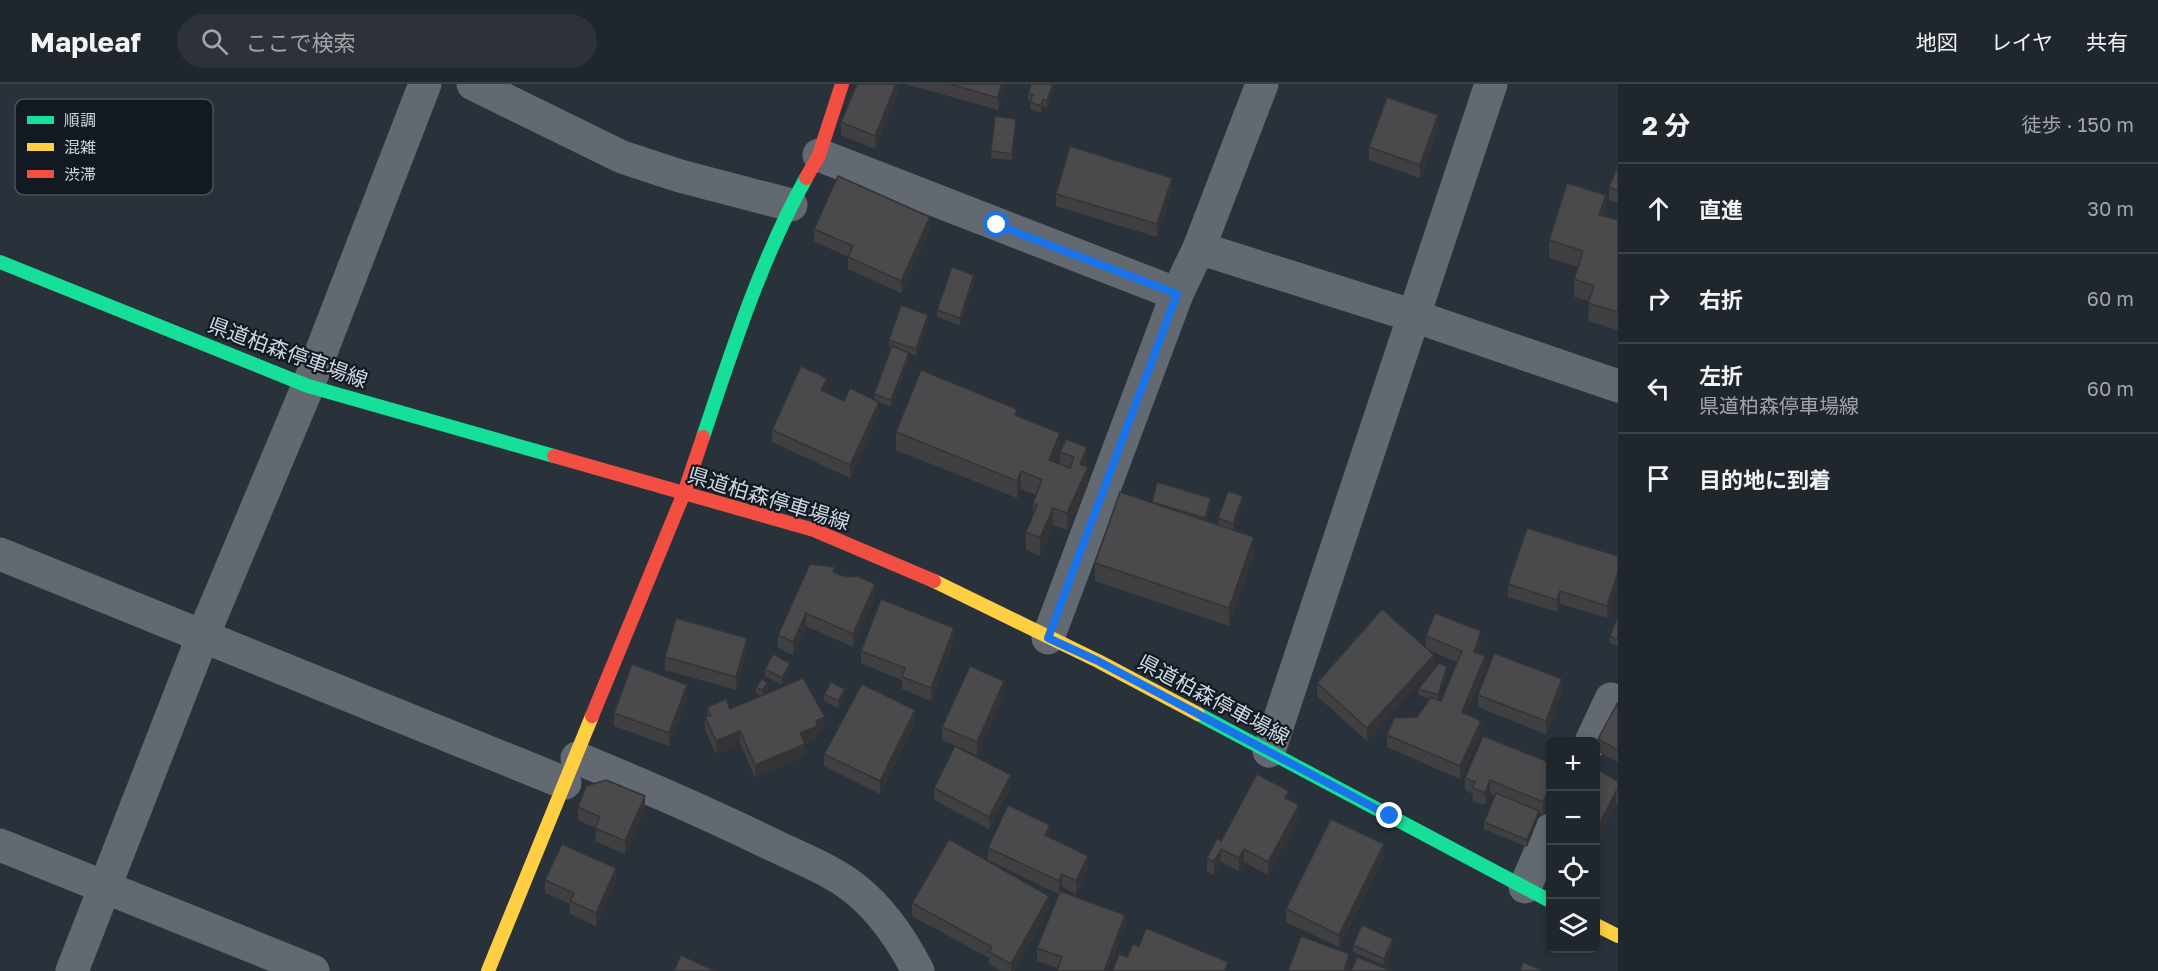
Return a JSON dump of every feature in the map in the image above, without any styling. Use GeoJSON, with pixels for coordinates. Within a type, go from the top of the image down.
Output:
{"type":"FeatureCollection","features":[{"type":"Feature","properties":{"kind":"main road"},"geometry":{"type":"LineString","coordinates":[[488,971],[684,493],[733,347],[790,205],[819,155],[842,84]]}},
{"type":"Feature","properties":{"kind":"main road","name":"県道柏森停車場線"},"geometry":{"type":"LineString","coordinates":[[0,262],[308,386],[814,530],[949,588],[1098,661],[1538,894]]}},
{"type":"Feature","properties":{"kind":"main road"},"geometry":{"type":"LineString","coordinates":[[1600,927],[1618,936]]}},
{"type":"Feature","properties":{"kind":"street"},"geometry":{"type":"LineString","coordinates":[[72,971],[202,638],[308,386],[425,84]]}},
{"type":"Feature","properties":{"kind":"street"},"geometry":{"type":"LineString","coordinates":[[473,84],[622,157],[790,205]]}},
{"type":"Feature","properties":{"kind":"street"},"geometry":{"type":"LineString","coordinates":[[1048,638],[1177,294],[1199,248],[1262,84]]}},
{"type":"Feature","properties":{"kind":"street"},"geometry":{"type":"LineString","coordinates":[[1269,751],[1491,84]]}},
{"type":"Feature","properties":{"kind":"street"},"geometry":{"type":"LineString","coordinates":[[819,155],[1177,294]]}},
{"type":"Feature","properties":{"kind":"street"},"geometry":{"type":"LineString","coordinates":[[1199,248],[1414,316],[1618,386]]}},
{"type":"Feature","properties":{"kind":"street"},"geometry":{"type":"LineString","coordinates":[[0,554],[202,638],[571,770],[690,805],[828,872],[853,887],[873,904],[903,944],[918,971]]}},
{"type":"Feature","properties":{"kind":"street"},"geometry":{"type":"LineString","coordinates":[[1593,737],[1611,699]]}},
{"type":"Feature","properties":{"kind":"street"},"geometry":{"type":"LineString","coordinates":[[0,845],[313,971]]}},
{"type":"Feature","properties":{"kind":"street"},"geometry":{"type":"LineString","coordinates":[[1538,894],[1548,845]]}},
{"type":"Feature","properties":{"kind":"building"},"geometry":{"type":"Polygon","coordinates":[[[857,84],[896,84],[875,136],[841,122],[857,84]]]}},
{"type":"Feature","properties":{"kind":"building"},"geometry":{"type":"Polygon","coordinates":[[[950,84],[1001,84],[998,98],[950,84]]]}},
{"type":"Feature","properties":{"kind":"building"},"geometry":{"type":"Polygon","coordinates":[[[1031,84],[1053,84],[1047,101],[1043,99],[1041,106],[1030,102],[1033,95],[1028,93],[1031,84]]]}},
{"type":"Feature","properties":{"kind":"building"},"geometry":{"type":"Polygon","coordinates":[[[1387,97],[1438,115],[1420,165],[1369,147],[1387,97]]]}},
{"type":"Feature","properties":{"kind":"building"},"geometry":{"type":"Polygon","coordinates":[[[995,116],[1016,119],[1012,154],[991,151],[995,116]]]}},
{"type":"Feature","properties":{"kind":"building"},"geometry":{"type":"Polygon","coordinates":[[[1070,146],[1172,178],[1157,224],[1056,194],[1070,146]]]}},
{"type":"Feature","properties":{"kind":"building"},"geometry":{"type":"Polygon","coordinates":[[[1618,165],[1618,191],[1609,187],[1618,165]]]}},
{"type":"Feature","properties":{"kind":"building"},"geometry":{"type":"Polygon","coordinates":[[[838,176],[930,217],[901,281],[848,257],[853,246],[814,229],[838,176]]]}},
{"type":"Feature","properties":{"kind":"building"},"geometry":{"type":"Polygon","coordinates":[[[1567,183],[1606,195],[1599,215],[1618,220],[1618,312],[1588,303],[1594,286],[1574,279],[1583,251],[1549,240],[1567,183]]]}},
{"type":"Feature","properties":{"kind":"building"},"geometry":{"type":"Polygon","coordinates":[[[952,267],[974,275],[960,318],[937,310],[952,267]]]}},
{"type":"Feature","properties":{"kind":"building"},"geometry":{"type":"Polygon","coordinates":[[[901,305],[928,315],[916,349],[889,340],[901,305]]]}},
{"type":"Feature","properties":{"kind":"building"},"geometry":{"type":"Polygon","coordinates":[[[892,346],[909,353],[891,400],[874,394],[892,346]]]}},
{"type":"Feature","properties":{"kind":"building"},"geometry":{"type":"Polygon","coordinates":[[[801,366],[827,378],[821,390],[844,401],[850,388],[879,402],[850,465],[772,430],[801,366]]]}},
{"type":"Feature","properties":{"kind":"building"},"geometry":{"type":"Polygon","coordinates":[[[921,370],[1017,409],[1015,415],[1060,433],[1049,460],[1070,468],[1074,457],[1060,452],[1066,439],[1087,447],[1080,464],[1088,467],[1067,513],[1053,508],[1040,538],[1026,532],[1037,505],[1033,503],[1042,480],[1021,471],[1017,481],[896,432],[921,370]]]}},
{"type":"Feature","properties":{"kind":"building"},"geometry":{"type":"Polygon","coordinates":[[[1157,482],[1211,498],[1205,518],[1152,502],[1157,482]]]}},
{"type":"Feature","properties":{"kind":"building"},"geometry":{"type":"Polygon","coordinates":[[[1228,491],[1243,496],[1233,524],[1218,518],[1228,491]]]}},
{"type":"Feature","properties":{"kind":"building"},"geometry":{"type":"Polygon","coordinates":[[[1120,492],[1254,537],[1229,608],[1095,563],[1120,492]]]}},
{"type":"Feature","properties":{"kind":"building"},"geometry":{"type":"Polygon","coordinates":[[[1527,528],[1618,556],[1618,572],[1607,606],[1560,591],[1557,600],[1508,584],[1527,528]]]}},
{"type":"Feature","properties":{"kind":"building"},"geometry":{"type":"Polygon","coordinates":[[[810,564],[835,567],[833,572],[846,577],[857,576],[875,584],[853,634],[806,613],[793,642],[778,635],[810,564]]]}},
{"type":"Feature","properties":{"kind":"building"},"geometry":{"type":"Polygon","coordinates":[[[881,599],[954,628],[931,688],[902,677],[905,668],[861,651],[881,599]]]}},
{"type":"Feature","properties":{"kind":"building"},"geometry":{"type":"Polygon","coordinates":[[[1382,609],[1434,655],[1367,728],[1317,683],[1382,609]]]}},
{"type":"Feature","properties":{"kind":"building"},"geometry":{"type":"Polygon","coordinates":[[[1435,613],[1481,631],[1474,652],[1485,656],[1462,712],[1481,721],[1460,766],[1387,735],[1394,718],[1417,717],[1431,697],[1441,701],[1462,651],[1426,636],[1435,613]]]}},
{"type":"Feature","properties":{"kind":"building"},"geometry":{"type":"Polygon","coordinates":[[[1618,616],[1618,640],[1610,636],[1618,616]]]}},
{"type":"Feature","properties":{"kind":"building"},"geometry":{"type":"Polygon","coordinates":[[[676,618],[747,638],[736,677],[665,657],[676,618]]]}},
{"type":"Feature","properties":{"kind":"building"},"geometry":{"type":"Polygon","coordinates":[[[1494,653],[1562,679],[1546,721],[1478,695],[1494,653]]]}},
{"type":"Feature","properties":{"kind":"building"},"geometry":{"type":"Polygon","coordinates":[[[773,654],[790,663],[782,678],[765,669],[773,654]]]}},
{"type":"Feature","properties":{"kind":"building"},"geometry":{"type":"Polygon","coordinates":[[[1439,663],[1447,667],[1438,695],[1418,689],[1439,663]]]}},
{"type":"Feature","properties":{"kind":"building"},"geometry":{"type":"Polygon","coordinates":[[[632,664],[687,685],[669,733],[614,713],[632,664]]]}},
{"type":"Feature","properties":{"kind":"building"},"geometry":{"type":"Polygon","coordinates":[[[970,666],[1004,681],[977,742],[942,727],[970,666]]]}},
{"type":"Feature","properties":{"kind":"building"},"geometry":{"type":"Polygon","coordinates":[[[803,678],[825,717],[817,720],[816,727],[800,733],[805,744],[755,765],[740,731],[716,741],[705,717],[711,715],[707,707],[726,699],[730,709],[803,678]]]}},
{"type":"Feature","properties":{"kind":"building"},"geometry":{"type":"Polygon","coordinates":[[[762,679],[768,683],[762,690],[756,687],[762,679]]]}},
{"type":"Feature","properties":{"kind":"building"},"geometry":{"type":"Polygon","coordinates":[[[831,682],[845,689],[838,701],[824,694],[831,682]]]}},
{"type":"Feature","properties":{"kind":"building"},"geometry":{"type":"Polygon","coordinates":[[[862,684],[915,710],[880,781],[824,754],[862,684]]]}},
{"type":"Feature","properties":{"kind":"building"},"geometry":{"type":"Polygon","coordinates":[[[1618,702],[1618,750],[1600,740],[1599,737],[1618,702]]]}},
{"type":"Feature","properties":{"kind":"building"},"geometry":{"type":"Polygon","coordinates":[[[1483,736],[1546,761],[1546,796],[1543,802],[1490,780],[1485,793],[1473,788],[1475,782],[1465,778],[1483,736]]]}},
{"type":"Feature","properties":{"kind":"building"},"geometry":{"type":"Polygon","coordinates":[[[955,746],[1011,775],[989,817],[934,788],[955,746]]]}},
{"type":"Feature","properties":{"kind":"building"},"geometry":{"type":"Polygon","coordinates":[[[1600,771],[1618,781],[1618,792],[1616,791],[1600,823],[1600,771]]]}},
{"type":"Feature","properties":{"kind":"building"},"geometry":{"type":"Polygon","coordinates":[[[1257,774],[1289,791],[1285,798],[1299,805],[1268,862],[1244,849],[1239,858],[1221,849],[1214,862],[1207,858],[1217,838],[1221,841],[1257,774]]]}},
{"type":"Feature","properties":{"kind":"building"},"geometry":{"type":"Polygon","coordinates":[[[606,780],[645,796],[625,841],[595,828],[600,817],[578,807],[586,786],[606,780]]]}},
{"type":"Feature","properties":{"kind":"building"},"geometry":{"type":"Polygon","coordinates":[[[1496,793],[1539,811],[1527,840],[1484,822],[1496,793]]]}},
{"type":"Feature","properties":{"kind":"building"},"geometry":{"type":"Polygon","coordinates":[[[1008,805],[1050,825],[1045,835],[1088,856],[1076,881],[1062,874],[1059,881],[988,848],[1008,805]]]}},
{"type":"Feature","properties":{"kind":"building"},"geometry":{"type":"Polygon","coordinates":[[[1331,819],[1384,844],[1339,935],[1286,909],[1331,819]]]}},
{"type":"Feature","properties":{"kind":"building"},"geometry":{"type":"Polygon","coordinates":[[[949,839],[1049,896],[1011,964],[989,952],[992,947],[912,903],[949,839]]]}},
{"type":"Feature","properties":{"kind":"building"},"geometry":{"type":"Polygon","coordinates":[[[562,844],[616,868],[596,913],[570,901],[574,893],[545,880],[562,844]]]}},
{"type":"Feature","properties":{"kind":"building"},"geometry":{"type":"Polygon","coordinates":[[[1060,891],[1125,915],[1104,971],[1057,971],[1062,957],[1037,948],[1060,891]]]}},
{"type":"Feature","properties":{"kind":"building"},"geometry":{"type":"Polygon","coordinates":[[[1362,925],[1393,939],[1384,959],[1353,945],[1362,925]]]}},
{"type":"Feature","properties":{"kind":"building"},"geometry":{"type":"Polygon","coordinates":[[[1146,928],[1228,962],[1225,971],[1112,971],[1119,954],[1127,957],[1133,944],[1139,946],[1146,928]]]}},
{"type":"Feature","properties":{"kind":"building"},"geometry":{"type":"Polygon","coordinates":[[[1301,936],[1349,954],[1344,971],[1288,971],[1301,936]]]}},
{"type":"Feature","properties":{"kind":"building"},"geometry":{"type":"Polygon","coordinates":[[[681,955],[715,971],[674,971],[681,955]]]}},
{"type":"Feature","properties":{"kind":"building"},"geometry":{"type":"Polygon","coordinates":[[[1357,957],[1392,971],[1351,971],[1357,957]]]}},
{"type":"Feature","properties":{"kind":"building"},"geometry":{"type":"Polygon","coordinates":[[[1523,962],[1544,971],[1520,971],[1523,962]]]}},
{"type":"Feature","properties":{"kind":"traffic: fast"},"geometry":{"type":"LineString","coordinates":[[703,437],[736,338],[761,273],[806,178]]}},
{"type":"Feature","properties":{"kind":"traffic: fast"},"geometry":{"type":"LineString","coordinates":[[0,262],[308,386],[554,456]]}},
{"type":"Feature","properties":{"kind":"traffic: fast"},"geometry":{"type":"LineString","coordinates":[[1198,714],[1546,899]]}},
{"type":"Feature","properties":{"kind":"traffic: slow"},"geometry":{"type":"LineString","coordinates":[[934,581],[1098,661],[1198,714]]}},
{"type":"Feature","properties":{"kind":"traffic: slow"},"geometry":{"type":"LineString","coordinates":[[488,971],[592,716]]}},
{"type":"Feature","properties":{"kind":"traffic: slow"},"geometry":{"type":"LineString","coordinates":[[1600,927],[1618,936]]}},
{"type":"Feature","properties":{"kind":"traffic: jam"},"geometry":{"type":"LineString","coordinates":[[806,178],[819,155],[842,84]]}},
{"type":"Feature","properties":{"kind":"traffic: jam"},"geometry":{"type":"LineString","coordinates":[[592,716],[684,493],[703,437]]}},
{"type":"Feature","properties":{"kind":"traffic: jam"},"geometry":{"type":"LineString","coordinates":[[554,456],[814,530],[934,581]]}},
{"type":"Feature","properties":{"kind":"route"},"geometry":{"type":"LineString","coordinates":[[997,225],[1177,294],[1048,638],[1098,661],[1390,816]]}}]}
